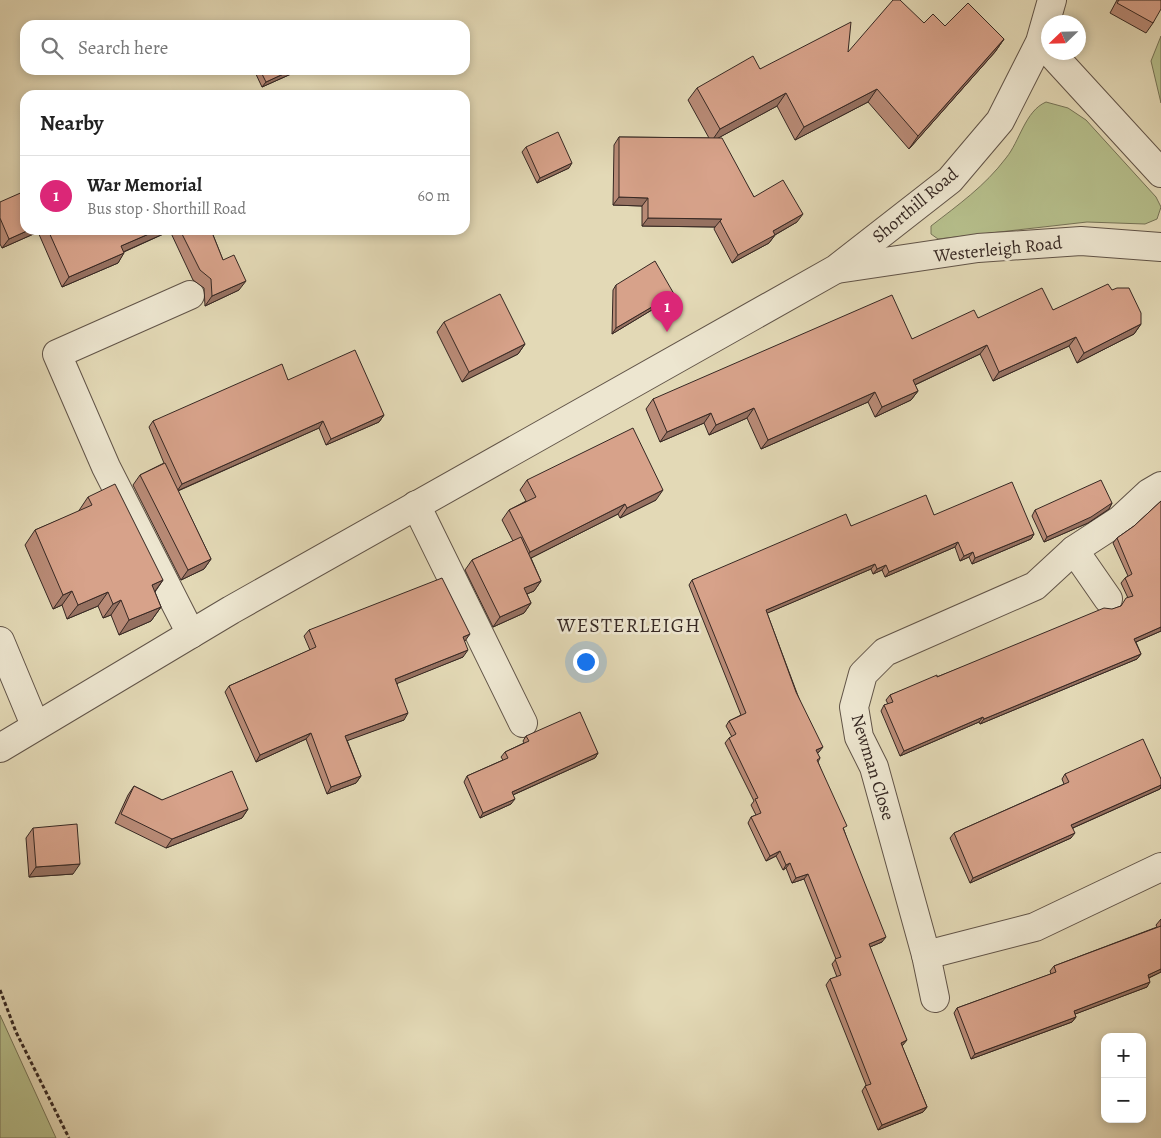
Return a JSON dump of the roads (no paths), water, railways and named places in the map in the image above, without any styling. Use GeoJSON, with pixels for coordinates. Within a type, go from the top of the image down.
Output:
{"type":"FeatureCollection","features":[{"type":"Feature","properties":{"kind":"street","name":"Shorthill Road"},"geometry":{"type":"LineString","coordinates":[[1050,15],[1052,0]]}},
{"type":"Feature","properties":{"kind":"street","name":"Shorthill Road"},"geometry":{"type":"LineString","coordinates":[[836,269],[950,180],[1000,121],[1041,56]]}},
{"type":"Feature","properties":{"kind":"street"},"geometry":{"type":"LineString","coordinates":[[1057,60],[1161,173]]}},
{"type":"Feature","properties":{"kind":"street","name":"Westerleigh Road"},"geometry":{"type":"LineString","coordinates":[[836,269],[978,248],[1080,241],[1161,247]]}},
{"type":"Feature","properties":{"kind":"street"},"geometry":{"type":"LineString","coordinates":[[0,748],[191,634],[416,505],[836,269]]}},
{"type":"Feature","properties":{"kind":"street"},"geometry":{"type":"LineString","coordinates":[[190,294],[57,354],[106,467],[191,634]]}},
{"type":"Feature","properties":{"kind":"street","name":"Newman Close"},"geometry":{"type":"LineString","coordinates":[[935,998],[926,955],[874,767],[860,737],[854,707],[863,674],[886,652],[1035,586],[1074,550],[1120,520],[1148,493],[1161,486]]}},
{"type":"Feature","properties":{"kind":"street"},"geometry":{"type":"LineString","coordinates":[[416,505],[523,722]]}},
{"type":"Feature","properties":{"kind":"street"},"geometry":{"type":"LineString","coordinates":[[1074,550],[1108,599]]}},
{"type":"Feature","properties":{"kind":"street"},"geometry":{"type":"LineString","coordinates":[[0,641],[36,725]]}},
{"type":"Feature","properties":{"kind":"street"},"geometry":{"type":"LineString","coordinates":[[926,955],[1035,927],[1161,867]]}},
{"type":"Feature","properties":{"kind":"place","name":"War Memorial"},"geometry":{"type":"Point","coordinates":[667,332]}},
{"type":"Feature","properties":{"kind":"district","name":"WESTERLEIGH"},"geometry":{"type":"Point","coordinates":[629,625]}}]}
